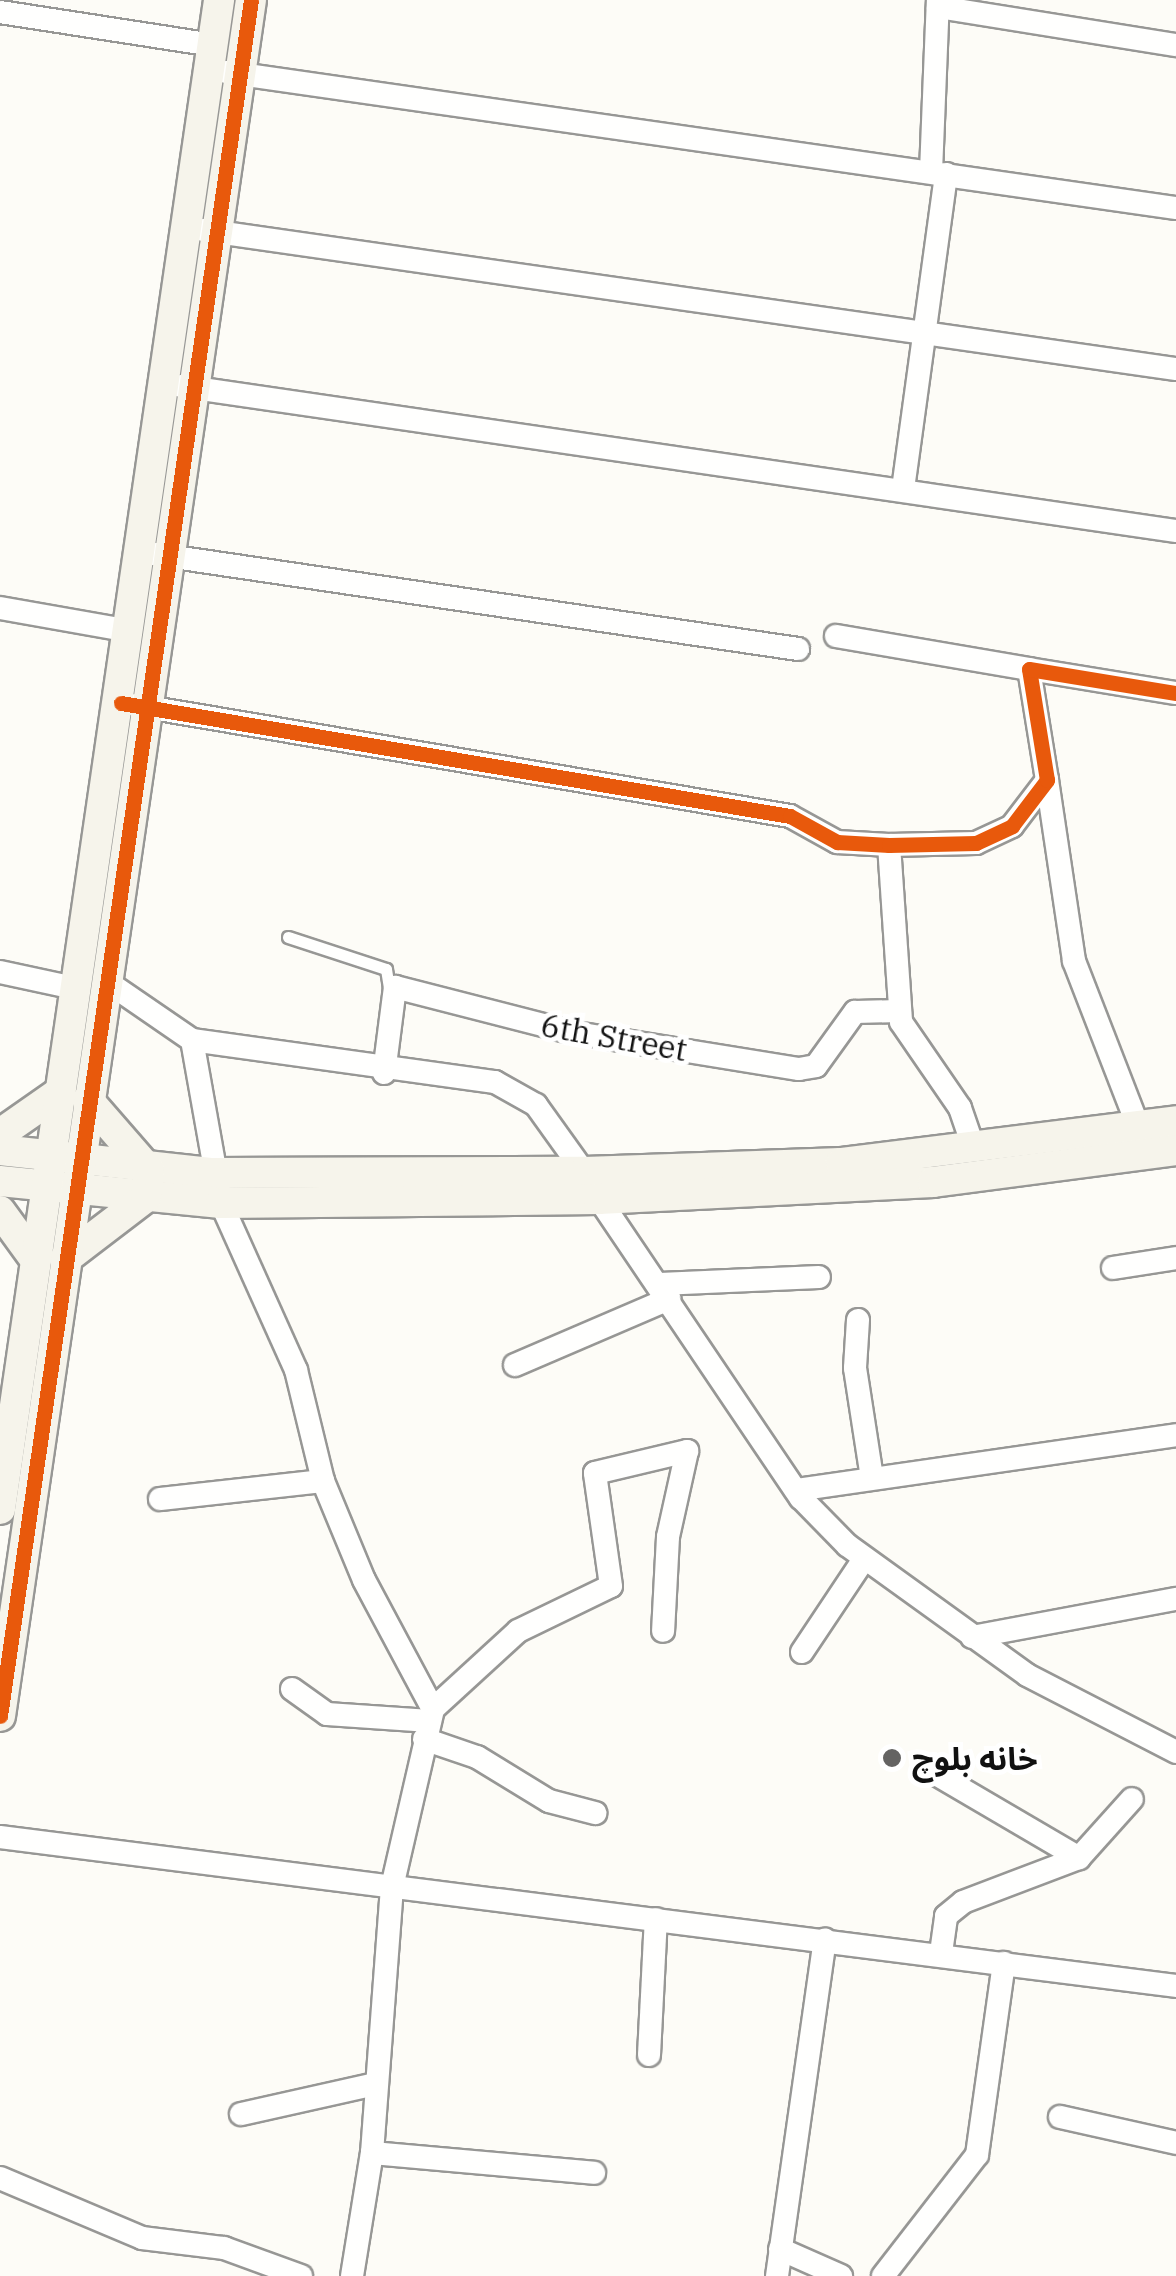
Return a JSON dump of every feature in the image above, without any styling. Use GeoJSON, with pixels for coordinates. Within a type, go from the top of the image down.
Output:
{"type":"FeatureCollection","features":[{"type":"Feature","properties":{"kind":"street"},"geometry":{"type":"LineString","coordinates":[[0,1716],[106,981],[132,704],[201,230],[209,58],[219,0]]}},
{"type":"Feature","properties":{"kind":"street"},"geometry":{"type":"LineString","coordinates":[[201,230],[240,72],[251,0]]}},
{"type":"Feature","properties":{"kind":"street"},"geometry":{"type":"LineString","coordinates":[[903,489],[928,332],[939,173],[938,3],[1176,45]]}},
{"type":"Feature","properties":{"kind":"street"},"geometry":{"type":"LineString","coordinates":[[0,12],[35,9],[209,58],[240,72],[1176,208]]}},
{"type":"Feature","properties":{"kind":"street"},"geometry":{"type":"LineString","coordinates":[[201,230],[1176,369]]}},
{"type":"Feature","properties":{"kind":"street"},"geometry":{"type":"LineString","coordinates":[[179,385],[1176,531]]}},
{"type":"Feature","properties":{"kind":"street"},"geometry":{"type":"LineString","coordinates":[[0,1509],[56,1095],[132,704],[130,631],[153,554]]}},
{"type":"Feature","properties":{"kind":"street"},"geometry":{"type":"LineString","coordinates":[[153,554],[798,649]]}},
{"type":"Feature","properties":{"kind":"street"},"geometry":{"type":"LineString","coordinates":[[0,608],[130,631]]}},
{"type":"Feature","properties":{"kind":"street"},"geometry":{"type":"LineString","coordinates":[[836,636],[1176,693]]}},
{"type":"Feature","properties":{"kind":"street"},"geometry":{"type":"LineString","coordinates":[[1029,670],[1074,962],[1138,1126]]}},
{"type":"Feature","properties":{"kind":"street"},"geometry":{"type":"LineString","coordinates":[[132,704],[790,816],[838,842],[889,846],[976,843],[1012,826],[1046,780]]}},
{"type":"Feature","properties":{"kind":"street"},"geometry":{"type":"LineString","coordinates":[[889,846],[899,1011],[960,1108],[974,1149]]}},
{"type":"Feature","properties":{"kind":"street"},"geometry":{"type":"LineString","coordinates":[[0,972],[74,988]]}},
{"type":"Feature","properties":{"kind":"street"},"geometry":{"type":"LineString","coordinates":[[106,981],[192,1040],[384,1073],[495,1082],[536,1105],[584,1172]]}},
{"type":"Feature","properties":{"kind":"street"},"geometry":{"type":"LineString","coordinates":[[384,1073],[389,989]]}},
{"type":"Feature","properties":{"kind":"street","name":"6th Street"},"geometry":{"type":"LineString","coordinates":[[389,989],[570,1032],[799,1069],[816,1066],[855,1012],[899,1011]]}},
{"type":"Feature","properties":{"kind":"street"},"geometry":{"type":"LineString","coordinates":[[192,1040],[221,1203],[296,1370],[323,1481],[429,1723]]}},
{"type":"Feature","properties":{"kind":"street"},"geometry":{"type":"LineString","coordinates":[[0,1134],[56,1095]]}},
{"type":"Feature","properties":{"kind":"street"},"geometry":{"type":"LineString","coordinates":[[88,1100],[147,1183]]}},
{"type":"Feature","properties":{"kind":"street"},"geometry":{"type":"LineString","coordinates":[[65,1260],[147,1183],[213,1173],[584,1172],[974,1149],[1176,1121]]}},
{"type":"Feature","properties":{"kind":"street"},"geometry":{"type":"LineString","coordinates":[[0,1150],[46,1156],[77,1175]]}},
{"type":"Feature","properties":{"kind":"street"},"geometry":{"type":"LineString","coordinates":[[0,1180],[42,1186],[77,1175],[147,1183],[221,1203],[599,1200],[896,1185],[1176,1150]]}},
{"type":"Feature","properties":{"kind":"street"},"geometry":{"type":"LineString","coordinates":[[599,1200],[796,1490],[864,1559],[972,1636],[1176,1752]]}},
{"type":"Feature","properties":{"kind":"street"},"geometry":{"type":"LineString","coordinates":[[0,1210],[32,1255]]}},
{"type":"Feature","properties":{"kind":"street"},"geometry":{"type":"LineString","coordinates":[[1113,1268],[1176,1258]]}},
{"type":"Feature","properties":{"kind":"street"},"geometry":{"type":"LineString","coordinates":[[515,1365],[664,1292],[819,1278]]}},
{"type":"Feature","properties":{"kind":"street"},"geometry":{"type":"LineString","coordinates":[[858,1320],[855,1368],[872,1478]]}},
{"type":"Feature","properties":{"kind":"street"},"geometry":{"type":"LineString","coordinates":[[796,1490],[1176,1435]]}},
{"type":"Feature","properties":{"kind":"street"},"geometry":{"type":"LineString","coordinates":[[352,2276],[372,2154],[392,1887],[429,1723],[518,1632],[611,1586],[595,1473],[687,1451],[668,1537],[663,1632]]}},
{"type":"Feature","properties":{"kind":"street"},"geometry":{"type":"LineString","coordinates":[[160,1499],[323,1481]]}},
{"type":"Feature","properties":{"kind":"street"},"geometry":{"type":"LineString","coordinates":[[802,1652],[864,1559]]}},
{"type":"Feature","properties":{"kind":"street"},"geometry":{"type":"LineString","coordinates":[[972,1636],[1176,1599]]}},
{"type":"Feature","properties":{"kind":"street"},"geometry":{"type":"LineString","coordinates":[[292,1689],[327,1714],[429,1723],[549,1801],[596,1813]]}},
{"type":"Feature","properties":{"kind":"street"},"geometry":{"type":"LineString","coordinates":[[936,1774],[1079,1858]]}},
{"type":"Feature","properties":{"kind":"street"},"geometry":{"type":"LineString","coordinates":[[941,1953],[946,1916],[962,1902],[1079,1858],[1132,1800]]}},
{"type":"Feature","properties":{"kind":"street"},"geometry":{"type":"LineString","coordinates":[[0,1837],[941,1953],[1176,1986]]}},
{"type":"Feature","properties":{"kind":"street"},"geometry":{"type":"LineString","coordinates":[[649,2055],[656,1919]]}},
{"type":"Feature","properties":{"kind":"street"},"geometry":{"type":"LineString","coordinates":[[777,2276],[825,1939]]}},
{"type":"Feature","properties":{"kind":"street"},"geometry":{"type":"LineString","coordinates":[[884,2276],[977,2155],[1004,1962]]}},
{"type":"Feature","properties":{"kind":"street"},"geometry":{"type":"LineString","coordinates":[[241,2114],[375,2084]]}},
{"type":"Feature","properties":{"kind":"street"},"geometry":{"type":"LineString","coordinates":[[1060,2118],[1176,2143]]}},
{"type":"Feature","properties":{"kind":"street"},"geometry":{"type":"LineString","coordinates":[[372,2154],[594,2173]]}},
{"type":"Feature","properties":{"kind":"street"},"geometry":{"type":"LineString","coordinates":[[0,2178],[142,2238],[224,2248],[301,2276]]}},
{"type":"Feature","properties":{"kind":"street"},"geometry":{"type":"LineString","coordinates":[[780,2250],[841,2276]]}},
{"type":"Feature","properties":{"kind":"lane"},"geometry":{"type":"LineString","coordinates":[[288,937],[386,969],[389,989]]}},
{"type":"Feature","properties":{"kind":"cycle path"},"geometry":{"type":"LineString","coordinates":[[0,1716],[251,0]]}},
{"type":"Feature","properties":{"kind":"cycle path"},"geometry":{"type":"LineString","coordinates":[[121,703],[790,816],[837,842],[889,845],[976,843],[1012,826],[1047,780],[1029,669],[1176,693]]}},
{"type":"Feature","properties":{"kind":"place","name":"خانه بلوچ"},"geometry":{"type":"Point","coordinates":[892,1758]}}]}
